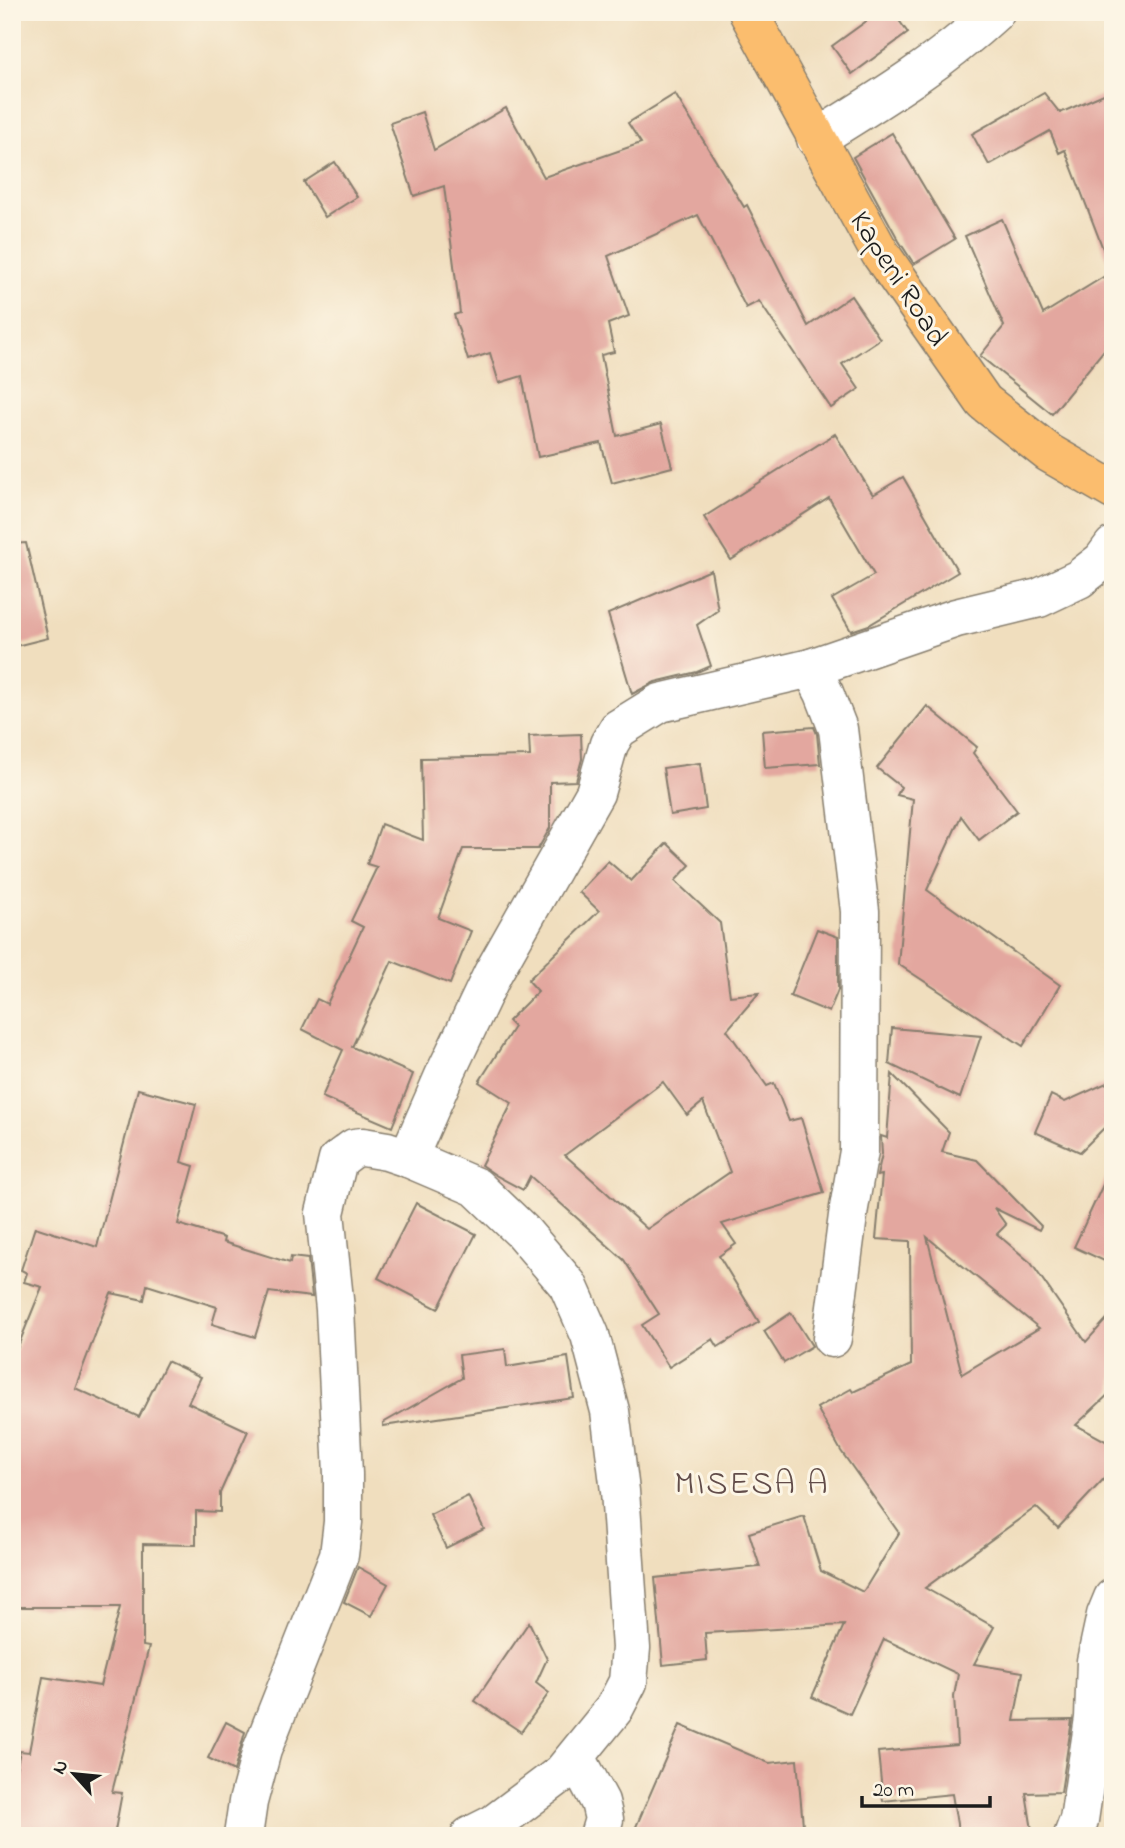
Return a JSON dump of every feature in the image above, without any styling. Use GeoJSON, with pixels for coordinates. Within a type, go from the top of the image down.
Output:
{"type":"FeatureCollection","features":[{"type":"Feature","properties":{"kind":"main road","name":"Kapeni Road"},"geometry":{"type":"LineString","coordinates":[[748,12],[880,253],[984,402],[1049,453],[1113,490]]}},
{"type":"Feature","properties":{"kind":"street"},"geometry":{"type":"LineString","coordinates":[[816,139],[895,90],[966,39],[995,12]]}},
{"type":"Feature","properties":{"kind":"street"},"geometry":{"type":"LineString","coordinates":[[408,1158],[493,973],[595,793],[609,744],[618,729],[660,703],[811,668],[956,618],[1039,598],[1079,579],[1102,561],[1113,547]]}},
{"type":"Feature","properties":{"kind":"street"},"geometry":{"type":"LineString","coordinates":[[811,668],[838,729],[860,911],[859,1151],[831,1338]]}},
{"type":"Feature","properties":{"kind":"street"},"geometry":{"type":"LineString","coordinates":[[243,1836],[248,1802],[262,1750],[339,1555],[343,1522],[343,1474],[335,1309],[325,1213],[338,1160],[354,1148],[363,1147],[408,1158],[476,1187],[513,1222],[568,1286],[590,1335],[610,1411],[620,1491],[632,1648],[628,1682],[614,1709],[562,1773],[494,1824],[470,1836]]}},
{"type":"Feature","properties":{"kind":"street"},"geometry":{"type":"LineString","coordinates":[[1073,1836],[1104,1720],[1096,1661],[1113,1598]]}},
{"type":"Feature","properties":{"kind":"street"},"geometry":{"type":"LineString","coordinates":[[576,1757],[600,1802],[604,1819],[599,1836]]}},
{"type":"Feature","properties":{"kind":"building"},"geometry":{"type":"Polygon","coordinates":[[[879,12],[893,12],[908,33],[852,74],[832,46],[879,12]]]}},
{"type":"Feature","properties":{"kind":"building"},"geometry":{"type":"Polygon","coordinates":[[[1113,90],[1113,266],[1110,267],[1065,150],[1059,153],[1050,131],[989,165],[972,134],[1044,93],[1060,113],[1113,90]]]}},
{"type":"Feature","properties":{"kind":"building"},"geometry":{"type":"Polygon","coordinates":[[[675,94],[744,207],[747,205],[808,326],[851,296],[880,339],[842,364],[859,389],[831,408],[759,301],[746,308],[698,215],[608,256],[629,316],[608,324],[614,352],[601,355],[617,436],[661,424],[672,467],[612,483],[601,443],[538,457],[522,376],[499,383],[490,353],[468,360],[454,315],[460,313],[444,186],[414,196],[390,123],[422,112],[434,150],[506,108],[544,177],[641,143],[628,123],[675,94]]]}},
{"type":"Feature","properties":{"kind":"building"},"geometry":{"type":"Polygon","coordinates":[[[892,133],[955,239],[914,264],[853,157],[892,133]]]}},
{"type":"Feature","properties":{"kind":"building"},"geometry":{"type":"Polygon","coordinates":[[[335,162],[357,197],[325,217],[304,182],[335,162]]]}},
{"type":"Feature","properties":{"kind":"building"},"geometry":{"type":"Polygon","coordinates":[[[1002,219],[1043,314],[1113,271],[1113,339],[1052,414],[980,356],[1004,326],[965,236],[1002,219]]]}},
{"type":"Feature","properties":{"kind":"building"},"geometry":{"type":"Polygon","coordinates":[[[835,434],[873,495],[903,477],[958,572],[869,625],[851,631],[832,599],[874,575],[829,498],[731,560],[704,517],[835,434]]]}},
{"type":"Feature","properties":{"kind":"building"},"geometry":{"type":"Polygon","coordinates":[[[26,543],[48,638],[12,647],[12,544],[26,543]]]}},
{"type":"Feature","properties":{"kind":"building"},"geometry":{"type":"Polygon","coordinates":[[[711,570],[718,610],[697,625],[711,666],[655,682],[632,694],[608,614],[711,570]]]}},
{"type":"Feature","properties":{"kind":"building"},"geometry":{"type":"Polygon","coordinates":[[[927,706],[977,747],[973,753],[1017,811],[979,840],[961,816],[927,890],[1060,985],[1023,1046],[898,964],[913,799],[897,795],[901,787],[877,768],[927,706]]]}},
{"type":"Feature","properties":{"kind":"building"},"geometry":{"type":"Polygon","coordinates":[[[814,727],[820,764],[765,768],[762,731],[814,727]]]}},
{"type":"Feature","properties":{"kind":"building"},"geometry":{"type":"Polygon","coordinates":[[[581,734],[582,759],[576,781],[550,782],[550,828],[538,849],[463,849],[438,918],[471,931],[450,984],[392,961],[352,1047],[413,1074],[392,1127],[322,1097],[343,1050],[302,1029],[317,999],[327,1004],[363,927],[351,921],[377,867],[367,864],[381,824],[423,840],[421,758],[530,756],[529,736],[581,734]]]}},
{"type":"Feature","properties":{"kind":"building"},"geometry":{"type":"Polygon","coordinates":[[[700,763],[706,809],[670,815],[663,768],[700,763]]]}},
{"type":"Feature","properties":{"kind":"building"},"geometry":{"type":"Polygon","coordinates":[[[667,843],[690,865],[675,881],[720,923],[730,996],[759,993],[727,1030],[767,1086],[774,1083],[789,1121],[801,1118],[824,1193],[722,1224],[736,1244],[719,1256],[759,1322],[718,1347],[713,1339],[669,1367],[642,1325],[659,1314],[624,1260],[530,1176],[523,1190],[481,1165],[512,1103],[479,1082],[514,1027],[508,1021],[538,991],[528,980],[599,911],[579,892],[608,861],[631,881],[667,843]],[[663,1082],[565,1155],[647,1229],[730,1172],[703,1102],[687,1115],[663,1082]]]}},
{"type":"Feature","properties":{"kind":"building"},"geometry":{"type":"Polygon","coordinates":[[[817,929],[838,937],[838,990],[829,1012],[790,996],[817,929]]]}},
{"type":"Feature","properties":{"kind":"building"},"geometry":{"type":"Polygon","coordinates":[[[892,1028],[981,1036],[960,1098],[889,1064],[892,1028]]]}},
{"type":"Feature","properties":{"kind":"building"},"geometry":{"type":"Polygon","coordinates":[[[892,1074],[949,1132],[942,1152],[977,1160],[1041,1226],[1039,1230],[994,1208],[1006,1225],[997,1234],[1031,1263],[1086,1342],[1113,1312],[1113,1390],[1076,1425],[1113,1445],[1113,1469],[1058,1528],[1036,1507],[925,1588],[994,1627],[974,1664],[1023,1672],[1014,1721],[1072,1720],[1061,1792],[1026,1793],[1033,1836],[959,1836],[952,1794],[883,1801],[878,1752],[957,1745],[954,1696],[958,1674],[884,1639],[850,1714],[812,1697],[844,1625],[705,1633],[707,1660],[663,1665],[655,1578],[760,1567],[749,1533],[804,1516],[821,1571],[863,1592],[899,1533],[841,1451],[817,1408],[851,1389],[853,1392],[911,1365],[910,1241],[876,1239],[882,1175],[877,1176],[882,1154],[881,1136],[887,1138],[892,1074]],[[927,1237],[962,1374],[1039,1328],[927,1237]]]}},
{"type":"Feature","properties":{"kind":"building"},"geometry":{"type":"Polygon","coordinates":[[[1113,1080],[1113,1119],[1080,1152],[1035,1132],[1051,1095],[1065,1102],[1113,1080]]]}},
{"type":"Feature","properties":{"kind":"building"},"geometry":{"type":"Polygon","coordinates":[[[138,1089],[196,1104],[181,1162],[194,1166],[178,1224],[224,1238],[223,1242],[290,1263],[291,1257],[308,1259],[312,1297],[269,1292],[255,1337],[212,1324],[217,1307],[147,1285],[144,1300],[111,1293],[75,1388],[139,1417],[167,1361],[201,1377],[188,1403],[248,1431],[220,1493],[220,1512],[196,1511],[196,1545],[143,1544],[143,1646],[149,1647],[112,1792],[122,1793],[114,1836],[12,1836],[12,1789],[20,1751],[29,1752],[43,1677],[100,1686],[120,1607],[12,1607],[12,1361],[42,1287],[24,1282],[27,1273],[21,1270],[35,1227],[97,1247],[138,1089]]]}},
{"type":"Feature","properties":{"kind":"building"},"geometry":{"type":"Polygon","coordinates":[[[1113,1163],[1113,1265],[1074,1247],[1113,1163]]]}},
{"type":"Feature","properties":{"kind":"building"},"geometry":{"type":"Polygon","coordinates":[[[416,1203],[476,1234],[438,1309],[378,1278],[416,1203]]]}},
{"type":"Feature","properties":{"kind":"building"},"geometry":{"type":"Polygon","coordinates":[[[791,1313],[812,1346],[784,1363],[764,1331],[791,1313]]]}},
{"type":"Feature","properties":{"kind":"building"},"geometry":{"type":"Polygon","coordinates":[[[505,1349],[507,1367],[568,1357],[574,1398],[383,1426],[383,1423],[462,1378],[459,1355],[505,1349]]]}},
{"type":"Feature","properties":{"kind":"building"},"geometry":{"type":"Polygon","coordinates":[[[468,1496],[484,1529],[446,1548],[430,1515],[468,1496]]]}},
{"type":"Feature","properties":{"kind":"building"},"geometry":{"type":"Polygon","coordinates":[[[358,1567],[388,1584],[371,1616],[344,1602],[358,1567]]]}},
{"type":"Feature","properties":{"kind":"building"},"geometry":{"type":"Polygon","coordinates":[[[529,1622],[547,1659],[536,1683],[549,1693],[521,1732],[475,1701],[529,1622]]]}},
{"type":"Feature","properties":{"kind":"building"},"geometry":{"type":"Polygon","coordinates":[[[226,1722],[245,1732],[234,1771],[208,1758],[226,1722]]]}},
{"type":"Feature","properties":{"kind":"building"},"geometry":{"type":"Polygon","coordinates":[[[680,1725],[769,1763],[797,1760],[804,1836],[632,1836],[680,1725]]]}},
{"type":"Feature","properties":{"kind":"district","name":"MISESA A"},"geometry":{"type":"Point","coordinates":[752,1481]}}]}
